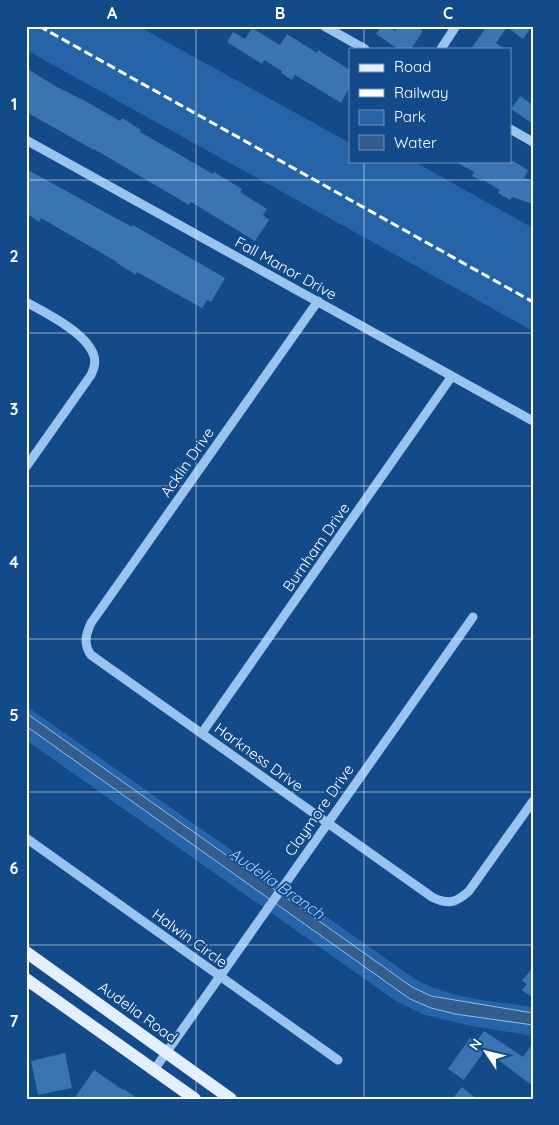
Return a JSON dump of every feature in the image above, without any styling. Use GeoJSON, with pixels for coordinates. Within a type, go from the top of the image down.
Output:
{"type":"FeatureCollection","features":[{"type":"Feature","properties":{"kind":"main road","name":"Audelia Road"},"geometry":{"type":"LineString","coordinates":[[26,952],[231,1099]]}},
{"type":"Feature","properties":{"kind":"main road"},"geometry":{"type":"LineString","coordinates":[[26,980],[195,1099]]}},
{"type":"Feature","properties":{"kind":"street"},"geometry":{"type":"LineString","coordinates":[[324,26],[363,48]]}},
{"type":"Feature","properties":{"kind":"street"},"geometry":{"type":"LineString","coordinates":[[441,48],[456,26]]}},
{"type":"Feature","properties":{"kind":"street"},"geometry":{"type":"LineString","coordinates":[[512,131],[533,142]]}},
{"type":"Feature","properties":{"kind":"street","name":"Fall Manor Drive"},"geometry":{"type":"LineString","coordinates":[[26,140],[533,421]]}},
{"type":"Feature","properties":{"kind":"street","name":"Acklin Drive"},"geometry":{"type":"LineString","coordinates":[[86,642],[87,632],[91,623],[318,301]]}},
{"type":"Feature","properties":{"kind":"street"},"geometry":{"type":"LineString","coordinates":[[26,302],[79,335],[94,356],[95,366],[91,375],[26,467]]}},
{"type":"Feature","properties":{"kind":"street","name":"Burnham Drive"},"geometry":{"type":"LineString","coordinates":[[202,733],[452,376]]}},
{"type":"Feature","properties":{"kind":"street","name":"Claymore Drive"},"geometry":{"type":"LineString","coordinates":[[154,1070],[473,617]]}},
{"type":"Feature","properties":{"kind":"street","name":"Harkness Drive"},"geometry":{"type":"LineString","coordinates":[[86,642],[87,649],[91,655],[440,901],[460,900],[469,891],[533,801]]}},
{"type":"Feature","properties":{"kind":"street","name":"Halwin Circle"},"geometry":{"type":"LineString","coordinates":[[26,838],[338,1060]]}},
{"type":"Feature","properties":{"kind":"green space"},"geometry":{"type":"Polygon","coordinates":[[[26,26],[138,26],[349,142],[349,162],[415,162],[533,228],[533,331],[26,50],[26,26]]]}},
{"type":"Feature","properties":{"kind":"green space"},"geometry":{"type":"Polygon","coordinates":[[[26,706],[415,979],[429,986],[458,995],[533,1007],[533,1036],[467,1025],[425,1015],[396,1001],[26,740],[26,706]]]}},
{"type":"Feature","properties":{"kind":"water"},"geometry":{"type":"Polygon","coordinates":[[[26,713],[412,987],[431,996],[533,1013],[533,1025],[455,1014],[431,1008],[410,999],[26,726],[26,713]]]}},
{"type":"Feature","properties":{"kind":"building"},"geometry":{"type":"Polygon","coordinates":[[[382,26],[388,26],[395,31],[398,26],[416,26],[423,31],[412,48],[397,48],[376,34],[382,26]]]}},
{"type":"Feature","properties":{"kind":"building"},"geometry":{"type":"Polygon","coordinates":[[[487,26],[532,26],[523,39],[507,27],[496,43],[504,48],[472,48],[487,26]]]}},
{"type":"Feature","properties":{"kind":"building"},"geometry":{"type":"Polygon","coordinates":[[[252,28],[280,45],[287,34],[317,53],[318,50],[349,69],[349,89],[341,103],[295,75],[292,80],[281,73],[282,71],[264,60],[262,64],[227,42],[233,32],[245,39],[252,28]]]}},
{"type":"Feature","properties":{"kind":"building"},"geometry":{"type":"Polygon","coordinates":[[[26,68],[120,121],[122,118],[141,130],[140,132],[242,189],[240,192],[267,209],[263,215],[269,220],[255,241],[191,202],[189,205],[94,149],[26,112],[26,68]]]}},
{"type":"Feature","properties":{"kind":"building"},"geometry":{"type":"Polygon","coordinates":[[[520,96],[533,105],[533,124],[512,110],[520,96]]]}},
{"type":"Feature","properties":{"kind":"building"},"geometry":{"type":"Polygon","coordinates":[[[513,161],[528,170],[524,178],[533,181],[533,204],[512,197],[510,200],[498,193],[500,190],[472,176],[474,172],[456,162],[513,161]]]}},
{"type":"Feature","properties":{"kind":"building"},"geometry":{"type":"Polygon","coordinates":[[[26,169],[132,227],[133,225],[225,278],[211,302],[207,300],[202,308],[137,272],[136,275],[41,218],[39,222],[26,213],[26,169]]]}},
{"type":"Feature","properties":{"kind":"building"},"geometry":{"type":"Polygon","coordinates":[[[533,967],[533,998],[522,990],[527,984],[522,981],[533,967]]]}},
{"type":"Feature","properties":{"kind":"building"},"geometry":{"type":"Polygon","coordinates":[[[484,1031],[523,1057],[533,1043],[533,1086],[497,1059],[495,1062],[483,1053],[464,1080],[448,1069],[470,1038],[476,1042],[484,1031]]]}},
{"type":"Feature","properties":{"kind":"building"},"geometry":{"type":"Polygon","coordinates":[[[65,1053],[72,1088],[38,1095],[31,1061],[65,1053]]]}},
{"type":"Feature","properties":{"kind":"building"},"geometry":{"type":"Polygon","coordinates":[[[94,1070],[123,1090],[138,1099],[74,1099],[94,1070]]]}},
{"type":"Feature","properties":{"kind":"building"},"geometry":{"type":"Polygon","coordinates":[[[462,1087],[477,1099],[452,1099],[462,1087]]]}},
{"type":"Feature","properties":{"kind":"railway"},"geometry":{"type":"LineString","coordinates":[[39,26],[533,302]]}},
{"type":"Feature","properties":{"kind":"water label","name":"Audelia Branch"},"geometry":{"type":"Point","coordinates":[277,883]}}]}
